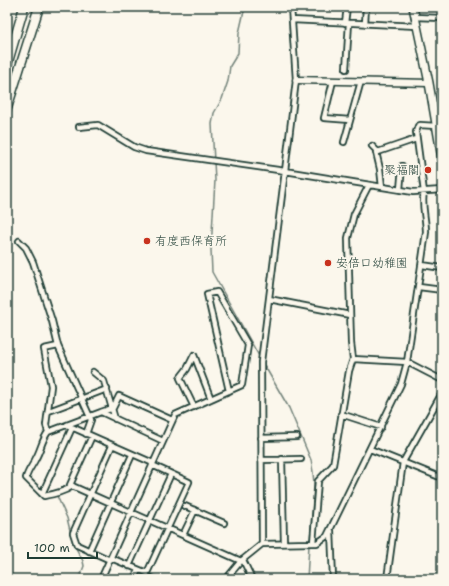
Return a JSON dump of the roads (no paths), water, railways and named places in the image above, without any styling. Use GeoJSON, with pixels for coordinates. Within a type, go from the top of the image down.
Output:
{"type":"FeatureCollection","features":[{"type":"Feature","properties":{"kind":"highway"},"geometry":{"type":"LineString","coordinates":[[7,65],[24,7]]}},
{"type":"Feature","properties":{"kind":"highway"},"geometry":{"type":"LineString","coordinates":[[7,108],[39,7]]}},
{"type":"Feature","properties":{"kind":"main road"},"geometry":{"type":"LineString","coordinates":[[413,7],[429,83],[442,159]]}},
{"type":"Feature","properties":{"kind":"street"},"geometry":{"type":"LineString","coordinates":[[262,544],[260,438],[261,362],[296,80],[291,7]]}},
{"type":"Feature","properties":{"kind":"street"},"geometry":{"type":"LineString","coordinates":[[346,69],[347,7]]}},
{"type":"Feature","properties":{"kind":"street"},"geometry":{"type":"LineString","coordinates":[[365,24],[366,7]]}},
{"type":"Feature","properties":{"kind":"street"},"geometry":{"type":"LineString","coordinates":[[415,17],[442,18]]}},
{"type":"Feature","properties":{"kind":"street"},"geometry":{"type":"LineString","coordinates":[[292,20],[417,26]]}},
{"type":"Feature","properties":{"kind":"street"},"geometry":{"type":"LineString","coordinates":[[296,80],[429,83]]}},
{"type":"Feature","properties":{"kind":"street"},"geometry":{"type":"LineString","coordinates":[[333,81],[324,118],[350,120]]}},
{"type":"Feature","properties":{"kind":"street"},"geometry":{"type":"LineString","coordinates":[[344,142],[361,81]]}},
{"type":"Feature","properties":{"kind":"street"},"geometry":{"type":"LineString","coordinates":[[79,127],[98,125],[134,147],[146,151],[285,171],[413,192],[442,190]]}},
{"type":"Feature","properties":{"kind":"street"},"geometry":{"type":"LineString","coordinates":[[226,579],[242,560],[262,544],[313,543],[322,540],[327,536],[401,384],[408,362],[426,232],[426,218],[422,201],[424,192],[416,132],[418,126],[436,126]]}},
{"type":"Feature","properties":{"kind":"street"},"geometry":{"type":"LineString","coordinates":[[376,152],[416,139]]}},
{"type":"Feature","properties":{"kind":"street"},"geometry":{"type":"LineString","coordinates":[[372,146],[376,152],[382,187]]}},
{"type":"Feature","properties":{"kind":"street"},"geometry":{"type":"LineString","coordinates":[[400,190],[402,166]]}},
{"type":"Feature","properties":{"kind":"street"},"geometry":{"type":"LineString","coordinates":[[313,543],[318,481],[333,465],[349,371],[353,359],[348,238],[354,214],[369,185]]}},
{"type":"Feature","properties":{"kind":"street"},"geometry":{"type":"LineString","coordinates":[[19,241],[26,248],[34,262],[58,346],[90,417],[91,420],[86,434]]}},
{"type":"Feature","properties":{"kind":"street"},"geometry":{"type":"LineString","coordinates":[[422,265],[442,268]]}},
{"type":"Feature","properties":{"kind":"street"},"geometry":{"type":"LineString","coordinates":[[419,287],[442,290]]}},
{"type":"Feature","properties":{"kind":"street"},"geometry":{"type":"LineString","coordinates":[[101,579],[175,415],[229,391],[242,384],[248,345],[217,292],[207,294],[229,391]]}},
{"type":"Feature","properties":{"kind":"street"},"geometry":{"type":"LineString","coordinates":[[269,299],[350,315]]}},
{"type":"Feature","properties":{"kind":"street"},"geometry":{"type":"LineString","coordinates":[[48,432],[46,425],[51,386],[44,349],[58,346]]}},
{"type":"Feature","properties":{"kind":"street"},"geometry":{"type":"LineString","coordinates":[[194,407],[180,378],[187,369],[194,355],[211,399]]}},
{"type":"Feature","properties":{"kind":"street"},"geometry":{"type":"LineString","coordinates":[[353,359],[408,362],[442,380]]}},
{"type":"Feature","properties":{"kind":"street"},"geometry":{"type":"LineString","coordinates":[[92,372],[104,381],[115,419]]}},
{"type":"Feature","properties":{"kind":"street"},"geometry":{"type":"LineString","coordinates":[[49,411],[107,389]]}},
{"type":"Feature","properties":{"kind":"street"},"geometry":{"type":"LineString","coordinates":[[387,579],[403,462],[442,393]]}},
{"type":"Feature","properties":{"kind":"street"},"geometry":{"type":"LineString","coordinates":[[73,486],[56,494],[44,496],[26,478],[27,472],[36,459],[44,438],[48,432],[113,408],[119,396],[172,420]]}},
{"type":"Feature","properties":{"kind":"street"},"geometry":{"type":"LineString","coordinates":[[102,412],[163,441]]}},
{"type":"Feature","properties":{"kind":"street"},"geometry":{"type":"LineString","coordinates":[[341,414],[381,427]]}},
{"type":"Feature","properties":{"kind":"street"},"geometry":{"type":"LineString","coordinates":[[67,425],[152,464],[189,482],[147,574],[77,545],[73,532],[112,446]]}},
{"type":"Feature","properties":{"kind":"street"},"geometry":{"type":"LineString","coordinates":[[42,494],[72,428]]}},
{"type":"Feature","properties":{"kind":"street"},"geometry":{"type":"LineString","coordinates":[[92,436],[70,485],[242,560],[252,579]]}},
{"type":"Feature","properties":{"kind":"street"},"geometry":{"type":"LineString","coordinates":[[260,438],[297,437]]}},
{"type":"Feature","properties":{"kind":"street"},"geometry":{"type":"LineString","coordinates":[[370,449],[442,478]]}},
{"type":"Feature","properties":{"kind":"street"},"geometry":{"type":"LineString","coordinates":[[89,551],[132,455]]}},
{"type":"Feature","properties":{"kind":"street"},"geometry":{"type":"LineString","coordinates":[[282,459],[284,544]]}},
{"type":"Feature","properties":{"kind":"street"},"geometry":{"type":"LineString","coordinates":[[261,460],[300,459]]}},
{"type":"Feature","properties":{"kind":"street"},"geometry":{"type":"LineString","coordinates":[[129,566],[171,474]]}},
{"type":"Feature","properties":{"kind":"street"},"geometry":{"type":"LineString","coordinates":[[185,506],[224,523]]}},
{"type":"Feature","properties":{"kind":"street"},"geometry":{"type":"LineString","coordinates":[[183,535],[195,510]]}},
{"type":"Feature","properties":{"kind":"street"},"geometry":{"type":"LineString","coordinates":[[331,530],[333,579]]}},
{"type":"Feature","properties":{"kind":"street"},"geometry":{"type":"LineString","coordinates":[[134,579],[138,570]]}},
{"type":"Feature","properties":{"kind":"waterway"},"geometry":{"type":"LineString","coordinates":[[245,7],[239,33],[238,53],[230,66],[228,81],[222,99],[214,113],[212,124],[215,180],[211,250],[212,272],[260,358]]}},
{"type":"Feature","properties":{"kind":"waterway"},"geometry":{"type":"LineString","coordinates":[[263,363],[289,408],[311,460],[314,485],[310,541]]}},
{"type":"Feature","properties":{"kind":"waterway"},"geometry":{"type":"LineString","coordinates":[[57,496],[67,518],[73,543],[83,561],[84,566],[79,579]]}},
{"type":"Feature","properties":{"kind":"waterway"},"geometry":{"type":"LineString","coordinates":[[307,579],[309,545]]}},
{"type":"Feature","properties":{"kind":"place","name":"聚福閣"},"geometry":{"type":"Point","coordinates":[428,170]}},
{"type":"Feature","properties":{"kind":"place","name":"有度西保育所"},"geometry":{"type":"Point","coordinates":[147,241]}},
{"type":"Feature","properties":{"kind":"place","name":"安倍口幼稚園"},"geometry":{"type":"Point","coordinates":[328,263]}}]}
